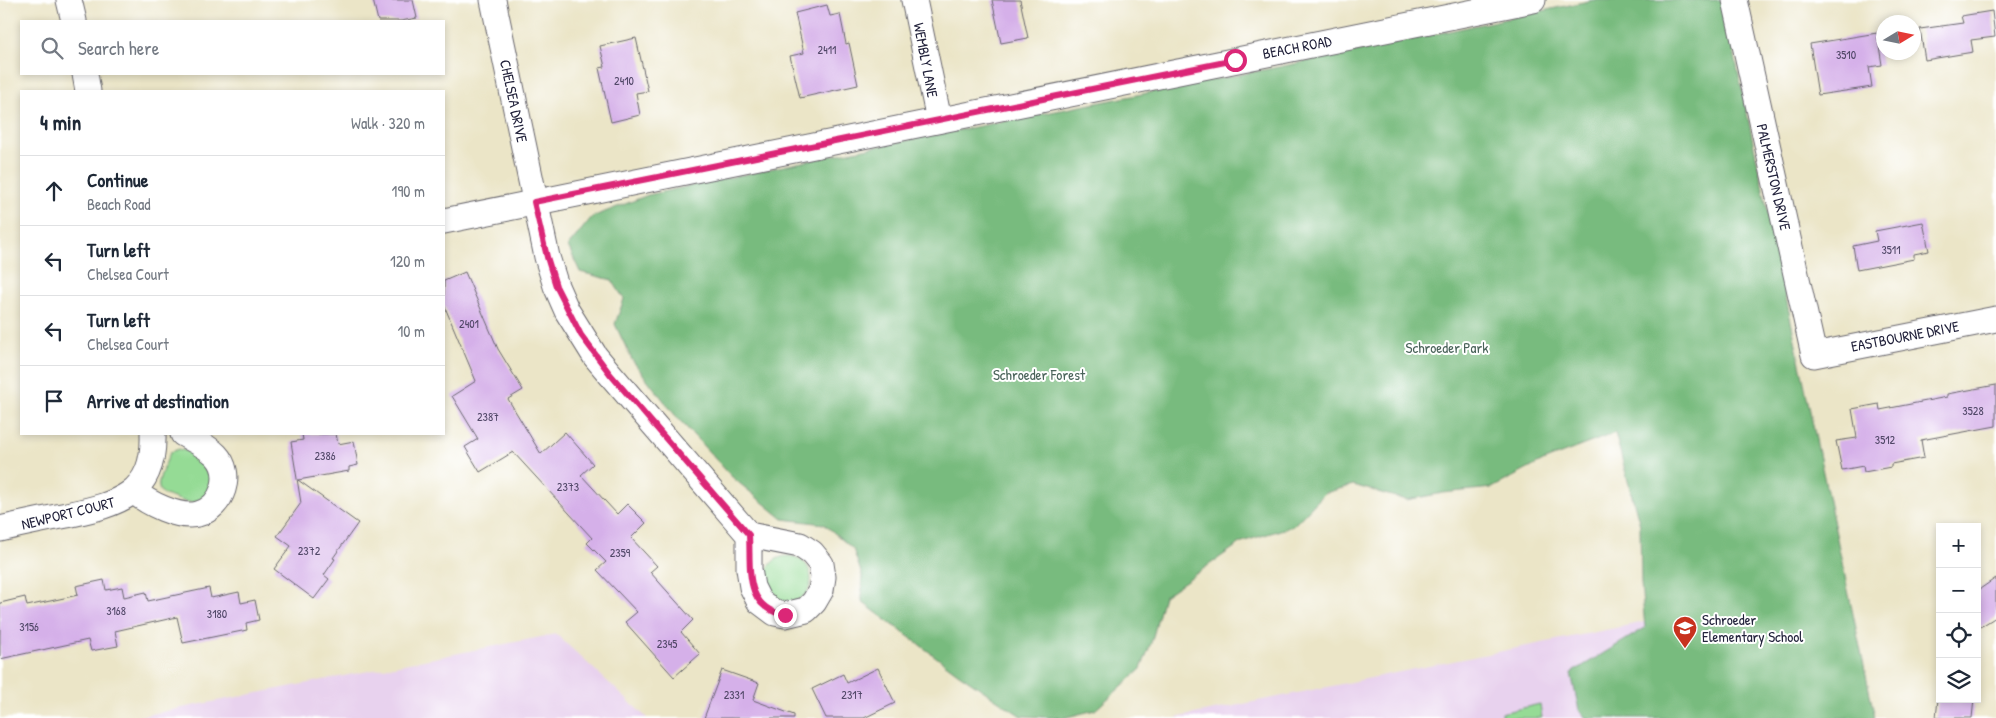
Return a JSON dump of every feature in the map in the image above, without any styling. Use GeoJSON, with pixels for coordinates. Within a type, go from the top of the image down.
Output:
{"type":"FeatureCollection","features":[{"type":"Feature","properties":{"kind":"street"},"geometry":{"type":"LineString","coordinates":[[69,0],[74,20]]}},
{"type":"Feature","properties":{"kind":"street","name":"CHELSEA DRIVE"},"geometry":{"type":"LineString","coordinates":[[493,0],[534,202],[556,286],[581,335],[610,374],[749,535]]}},
{"type":"Feature","properties":{"kind":"street","name":"WEMBLY LANE"},"geometry":{"type":"LineString","coordinates":[[914,0],[939,120]]}},
{"type":"Feature","properties":{"kind":"street","name":"BEACH ROAD"},"geometry":{"type":"LineString","coordinates":[[445,221],[1533,0]]}},
{"type":"Feature","properties":{"kind":"street","name":"PALMERSTON DRIVE"},"geometry":{"type":"LineString","coordinates":[[1735,0],[1814,355]]}},
{"type":"Feature","properties":{"kind":"street"},"geometry":{"type":"LineString","coordinates":[[85,75],[88,90]]}},
{"type":"Feature","properties":{"kind":"street","name":"EASTBOURNE DRIVE"},"geometry":{"type":"LineString","coordinates":[[1814,355],[1996,319]]}},
{"type":"Feature","properties":{"kind":"street","name":"NEWPORT COURT"},"geometry":{"type":"LineString","coordinates":[[0,529],[118,502],[134,491],[144,478],[154,449],[153,435]]}},
{"type":"Feature","properties":{"kind":"street","name":"NEWPORT COURT"},"geometry":{"type":"LineString","coordinates":[[134,491],[143,500],[174,512],[188,514],[197,514],[205,510],[219,497],[226,480],[221,463],[216,455],[185,435]]}},
{"type":"Feature","properties":{"kind":"shaded area","name":"Schroeder Elementary School"},"geometry":{"type":"Polygon","coordinates":[[[1845,581],[1875,718],[1175,718],[1845,581]]]}},
{"type":"Feature","properties":{"kind":"shaded area"},"geometry":{"type":"Polygon","coordinates":[[[556,634],[647,718],[131,718],[556,634]]]}},
{"type":"Feature","properties":{"kind":"green space","name":"Schroeder Forest"},"geometry":{"type":"Polygon","coordinates":[[[1593,0],[1723,0],[1875,718],[1586,718],[1579,710],[1571,673],[1645,628],[1641,583],[1640,525],[1615,433],[1545,460],[1492,488],[1443,493],[1406,500],[1353,485],[1325,493],[1293,526],[1242,542],[1164,596],[1152,640],[1141,669],[1095,710],[1063,718],[1021,716],[959,674],[862,602],[862,575],[853,549],[824,524],[783,519],[732,477],[675,415],[632,360],[615,324],[624,299],[612,280],[580,272],[568,246],[592,217],[648,195],[849,152],[1329,57],[1593,0]]]}},
{"type":"Feature","properties":{"kind":"green space"},"geometry":{"type":"Polygon","coordinates":[[[179,449],[200,458],[212,472],[212,483],[204,498],[185,502],[161,492],[159,488],[160,476],[171,452],[179,449]]]}},
{"type":"Feature","properties":{"kind":"green space"},"geometry":{"type":"Polygon","coordinates":[[[788,556],[801,560],[807,566],[811,579],[807,592],[801,598],[788,602],[775,598],[769,592],[765,579],[769,566],[775,560],[788,556]]]}},
{"type":"Feature","properties":{"kind":"green space"},"geometry":{"type":"Polygon","coordinates":[[[1540,704],[1542,718],[1502,718],[1501,713],[1540,704]]]}},
{"type":"Feature","properties":{"kind":"building"},"geometry":{"type":"Polygon","coordinates":[[[373,0],[413,0],[417,18],[378,20],[373,0]]]}},
{"type":"Feature","properties":{"kind":"building"},"geometry":{"type":"Polygon","coordinates":[[[992,0],[1020,0],[1028,38],[1001,43],[992,0]]]}},
{"type":"Feature","properties":{"kind":"building"},"geometry":{"type":"Polygon","coordinates":[[[827,5],[830,16],[840,14],[846,44],[849,43],[858,85],[800,98],[790,56],[804,53],[795,13],[827,5]]]}},
{"type":"Feature","properties":{"kind":"building"},"geometry":{"type":"Polygon","coordinates":[[[1992,11],[1995,37],[1971,40],[1973,52],[1925,60],[1921,29],[1963,23],[1961,16],[1992,11]]]}},
{"type":"Feature","properties":{"kind":"building"},"geometry":{"type":"Polygon","coordinates":[[[1876,33],[1876,60],[1881,60],[1882,65],[1869,67],[1872,87],[1818,95],[1810,44],[1876,33]]]}},
{"type":"Feature","properties":{"kind":"building"},"geometry":{"type":"Polygon","coordinates":[[[636,38],[648,91],[636,93],[640,115],[611,122],[599,68],[605,67],[600,46],[636,38]]]}},
{"type":"Feature","properties":{"kind":"building"},"geometry":{"type":"Polygon","coordinates":[[[1923,222],[1929,251],[1914,254],[1914,259],[1857,270],[1853,246],[1877,241],[1875,231],[1923,222]]]}},
{"type":"Feature","properties":{"kind":"building"},"geometry":{"type":"Polygon","coordinates":[[[465,272],[498,349],[523,390],[508,399],[541,454],[565,432],[593,464],[581,475],[617,514],[627,504],[646,523],[631,538],[657,566],[650,572],[693,620],[681,632],[700,654],[674,677],[625,622],[637,612],[597,570],[606,562],[587,543],[592,538],[513,452],[480,472],[465,447],[478,439],[452,396],[476,381],[445,307],[445,281],[465,272]]]}},
{"type":"Feature","properties":{"kind":"building"},"geometry":{"type":"Polygon","coordinates":[[[1996,385],[1996,426],[1921,440],[1924,458],[1891,464],[1891,467],[1864,472],[1863,466],[1842,470],[1836,441],[1857,438],[1852,409],[1879,404],[1880,410],[1947,397],[1947,394],[1996,385]]]}},
{"type":"Feature","properties":{"kind":"building"},"geometry":{"type":"Polygon","coordinates":[[[302,435],[336,435],[338,444],[354,441],[358,465],[349,467],[349,471],[298,480],[358,523],[333,558],[335,559],[324,575],[329,579],[314,599],[274,569],[291,546],[277,536],[301,503],[291,442],[303,440],[302,435]]]}},
{"type":"Feature","properties":{"kind":"building"},"geometry":{"type":"Polygon","coordinates":[[[1996,578],[1996,617],[1981,626],[1981,613],[1981,588],[1996,578]]]}},
{"type":"Feature","properties":{"kind":"building"},"geometry":{"type":"Polygon","coordinates":[[[104,580],[106,590],[122,587],[124,597],[146,592],[148,601],[209,588],[211,598],[239,592],[241,603],[255,600],[259,620],[246,623],[247,630],[183,643],[177,617],[115,631],[118,646],[91,651],[88,640],[0,659],[0,603],[25,597],[27,606],[78,595],[76,586],[104,580]]]}},
{"type":"Feature","properties":{"kind":"building"},"geometry":{"type":"Polygon","coordinates":[[[878,668],[895,703],[864,718],[826,718],[812,689],[843,674],[847,683],[878,668]]]}},
{"type":"Feature","properties":{"kind":"building"},"geometry":{"type":"Polygon","coordinates":[[[722,670],[759,683],[753,700],[794,715],[794,718],[704,718],[722,670]]]}},
{"type":"Feature","properties":{"kind":"building"},"geometry":{"type":"Polygon","coordinates":[[[1938,703],[1974,703],[1972,718],[1936,718],[1938,703]]]}},
{"type":"Feature","properties":{"kind":"place","name":"Schroeder Elementary School"},"geometry":{"type":"Point","coordinates":[1685,649]}},
{"type":"Feature","properties":{"kind":"route"},"geometry":{"type":"LineString","coordinates":[[785,615],[775,613],[766,608],[759,601],[752,587],[749,535],[610,374],[581,335],[556,286],[534,202],[1235,60]]}},
{"type":"Feature","properties":{"kind":"park label","name":"Schroeder Park"},"geometry":{"type":"Point","coordinates":[1447,347]}}]}
